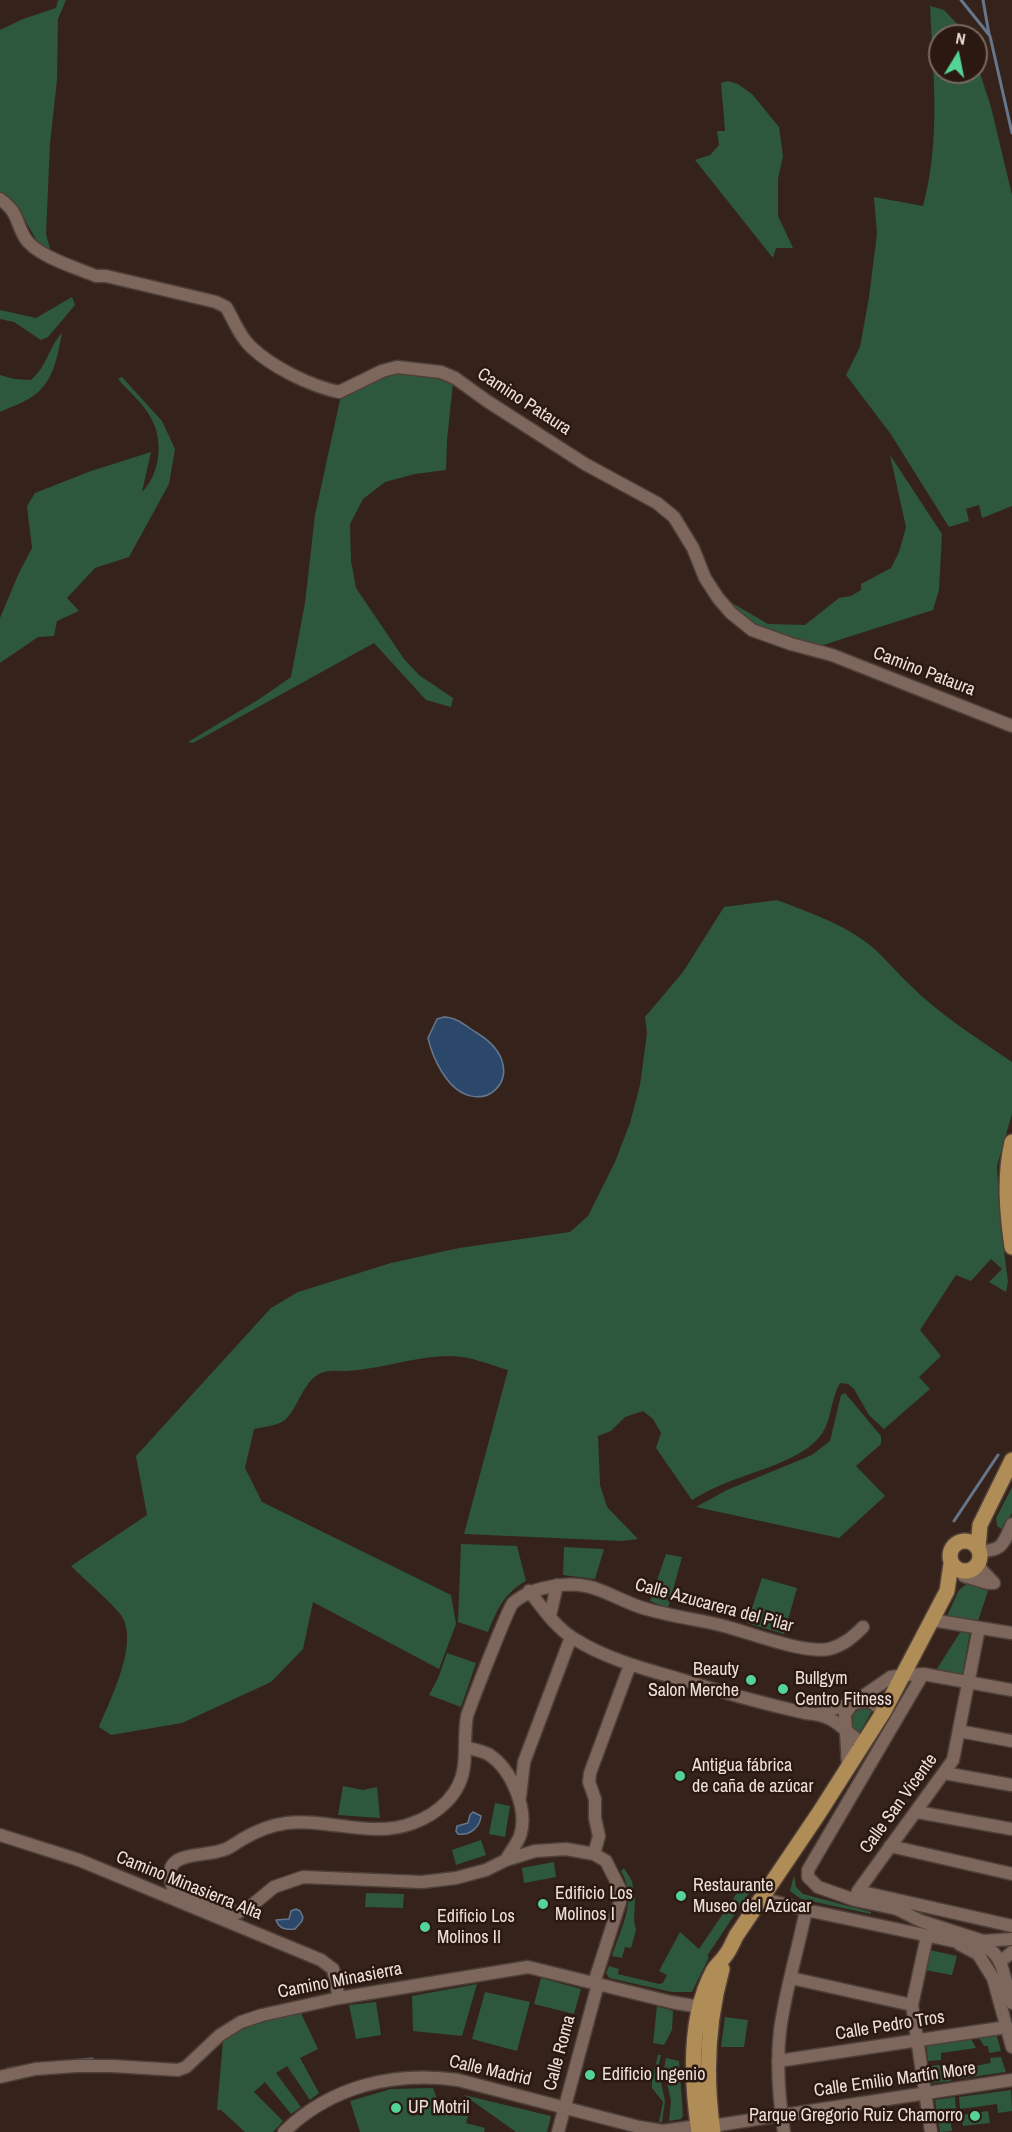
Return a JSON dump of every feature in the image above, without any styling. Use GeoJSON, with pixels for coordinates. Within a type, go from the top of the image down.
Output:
{"type":"FeatureCollection","features":[{"type":"Feature","properties":{"kind":"main road"},"geometry":{"type":"LineString","coordinates":[[1012,1142],[1007,1208],[1012,1247]]}},
{"type":"Feature","properties":{"kind":"main road"},"geometry":{"type":"LineString","coordinates":[[706,2129],[694,2077],[694,2050],[700,2007],[714,1969],[726,1956],[761,1898],[884,1711],[947,1591],[974,1562],[980,1525],[1012,1460]]}},
{"type":"Feature","properties":{"kind":"main road"},"geometry":{"type":"LineString","coordinates":[[947,1591],[951,1550],[980,1525]]}},
{"type":"Feature","properties":{"kind":"main road"},"geometry":{"type":"LineString","coordinates":[[961,1542],[967,1541],[974,1562]]}},
{"type":"Feature","properties":{"kind":"main road"},"geometry":{"type":"LineString","coordinates":[[951,1564],[962,1571],[974,1562]]}},
{"type":"Feature","properties":{"kind":"main road"},"geometry":{"type":"LineString","coordinates":[[706,2129],[711,2019],[726,1956]]}},
{"type":"Feature","properties":{"kind":"street","name":"Camino Pataura"},"geometry":{"type":"LineString","coordinates":[[0,199],[17,216],[26,239],[38,251],[96,276],[128,281],[216,302],[226,307],[250,347],[286,372],[319,387],[339,392],[382,371],[397,367],[441,372],[455,378],[585,464],[666,510],[674,517],[693,548],[705,579],[731,613],[752,630],[832,655],[1012,726]]}},
{"type":"Feature","properties":{"kind":"street"},"geometry":{"type":"LineString","coordinates":[[996,1584],[974,1562],[994,1556],[1003,1549],[1010,1530]]}},
{"type":"Feature","properties":{"kind":"street","name":"Calle Azucarera del Pilar"},"geometry":{"type":"LineString","coordinates":[[529,1591],[557,1585],[577,1584],[604,1590],[638,1607],[675,1617],[721,1625],[799,1648],[828,1649],[849,1641],[863,1627]]}},
{"type":"Feature","properties":{"kind":"street"},"geometry":{"type":"LineString","coordinates":[[550,1616],[557,1585]]}},
{"type":"Feature","properties":{"kind":"street"},"geometry":{"type":"LineString","coordinates":[[630,1665],[590,1773],[589,1782],[595,1799],[595,1818],[599,1836],[594,1854],[566,1849],[536,1851],[506,1860],[486,1870],[456,1878],[422,1882],[303,1877],[274,1887],[251,1906],[237,1913],[173,1888],[169,1877],[171,1866],[178,1860],[226,1850],[262,1828],[286,1823],[312,1822],[377,1829],[411,1824],[436,1813],[454,1793],[464,1769],[467,1717],[511,1605],[529,1591],[571,1637],[593,1649],[630,1665],[752,1700],[835,1719],[845,1731],[863,1744]]}},
{"type":"Feature","properties":{"kind":"street"},"geometry":{"type":"LineString","coordinates":[[932,1620],[1012,1633]]}},
{"type":"Feature","properties":{"kind":"street","name":"Calle San Vicente"},"geometry":{"type":"LineString","coordinates":[[857,1895],[953,1760],[979,1628]]}},
{"type":"Feature","properties":{"kind":"street"},"geometry":{"type":"LineString","coordinates":[[506,1860],[520,1835],[522,1816],[520,1797],[524,1762],[571,1637]]}},
{"type":"Feature","properties":{"kind":"street"},"geometry":{"type":"LineString","coordinates":[[923,1674],[808,1870],[808,1877],[818,1887],[1012,1926]]}},
{"type":"Feature","properties":{"kind":"street"},"geometry":{"type":"LineString","coordinates":[[818,1714],[853,1702],[891,1677],[904,1675],[923,1674],[1012,1690]]}},
{"type":"Feature","properties":{"kind":"street"},"geometry":{"type":"LineString","coordinates":[[853,1702],[870,1701],[884,1711]]}},
{"type":"Feature","properties":{"kind":"street"},"geometry":{"type":"LineString","coordinates":[[848,1767],[845,1714],[853,1702]]}},
{"type":"Feature","properties":{"kind":"street"},"geometry":{"type":"LineString","coordinates":[[959,1731],[1012,1741]]}},
{"type":"Feature","properties":{"kind":"street"},"geometry":{"type":"LineString","coordinates":[[465,1747],[488,1754],[500,1765],[520,1797]]}},
{"type":"Feature","properties":{"kind":"street"},"geometry":{"type":"LineString","coordinates":[[500,1765],[512,1766],[524,1762]]}},
{"type":"Feature","properties":{"kind":"street"},"geometry":{"type":"LineString","coordinates":[[944,1773],[1012,1785]]}},
{"type":"Feature","properties":{"kind":"street"},"geometry":{"type":"LineString","coordinates":[[916,1812],[1012,1829]]}},
{"type":"Feature","properties":{"kind":"street","name":"Camino Minasierra Alta"},"geometry":{"type":"LineString","coordinates":[[0,1835],[79,1860],[321,1960],[333,1970],[339,1998]]}},
{"type":"Feature","properties":{"kind":"street"},"geometry":{"type":"LineString","coordinates":[[520,1835],[536,1851]]}},
{"type":"Feature","properties":{"kind":"street"},"geometry":{"type":"LineString","coordinates":[[890,1846],[1012,1874]]}},
{"type":"Feature","properties":{"kind":"street","name":"Calle Roma"},"geometry":{"type":"LineString","coordinates":[[558,2132],[596,1984],[620,1902],[620,1889],[610,1867],[606,1861],[594,1854]]}},
{"type":"Feature","properties":{"kind":"street"},"geometry":{"type":"LineString","coordinates":[[857,1895],[888,1908],[899,1916],[904,1930]]}},
{"type":"Feature","properties":{"kind":"street"},"geometry":{"type":"LineString","coordinates":[[761,1898],[806,1910],[927,1936],[973,1943],[987,1948],[996,1953],[1009,1985],[1012,2003]]}},
{"type":"Feature","properties":{"kind":"street"},"geometry":{"type":"LineString","coordinates":[[888,1908],[897,1909],[921,1921],[983,1941],[1012,1939]]}},
{"type":"Feature","properties":{"kind":"street"},"geometry":{"type":"LineString","coordinates":[[784,2132],[778,2061],[780,2029],[806,1910]]}},
{"type":"Feature","properties":{"kind":"street"},"geometry":{"type":"LineString","coordinates":[[927,1936],[912,2005],[931,2132]]}},
{"type":"Feature","properties":{"kind":"street"},"geometry":{"type":"LineString","coordinates":[[953,1941],[978,1954],[986,1964],[993,1978],[1012,2047]]}},
{"type":"Feature","properties":{"kind":"street"},"geometry":{"type":"LineString","coordinates":[[1000,1962],[1012,1952]]}},
{"type":"Feature","properties":{"kind":"street","name":"Camino Minasierra"},"geometry":{"type":"LineString","coordinates":[[0,2077],[35,2069],[76,2066],[178,2070],[186,2067],[220,2035],[241,2022],[262,2015],[339,1998],[528,1966],[700,2007]]}},
{"type":"Feature","properties":{"kind":"street"},"geometry":{"type":"LineString","coordinates":[[791,1978],[912,2005]]}},
{"type":"Feature","properties":{"kind":"street","name":"Calle Pedro Tros"},"geometry":{"type":"LineString","coordinates":[[778,2061],[1007,2027]]}},
{"type":"Feature","properties":{"kind":"street","name":"Calle Madrid"},"geometry":{"type":"LineString","coordinates":[[284,2132],[318,2105],[343,2092],[370,2083],[400,2077],[430,2076],[458,2080],[639,2127],[663,2131],[706,2129]]}},
{"type":"Feature","properties":{"kind":"street","name":"Calle Emilio Martín More"},"geometry":{"type":"LineString","coordinates":[[706,2129],[782,2114],[1012,2080]]}},
{"type":"Feature","properties":{"kind":"green space"},"geometry":{"type":"Polygon","coordinates":[[[58,0],[66,0],[58,19],[57,80],[50,143],[46,234],[52,256],[38,243],[24,218],[11,202],[0,194],[0,30],[23,19],[56,8],[58,0]]]}},
{"type":"Feature","properties":{"kind":"green space"},"geometry":{"type":"Polygon","coordinates":[[[930,6],[944,10],[957,24],[931,24],[930,6]]]}},
{"type":"Feature","properties":{"kind":"green space"},"geometry":{"type":"Polygon","coordinates":[[[728,81],[738,84],[752,94],[779,127],[783,156],[778,179],[778,216],[793,248],[776,248],[773,258],[695,160],[710,155],[719,145],[717,131],[725,131],[721,83],[728,81]]]}},
{"type":"Feature","properties":{"kind":"green space"},"geometry":{"type":"Polygon","coordinates":[[[934,84],[984,84],[1012,195],[1012,506],[982,518],[979,505],[966,509],[969,521],[949,527],[890,433],[846,375],[860,347],[869,297],[877,234],[874,197],[923,206],[932,156],[934,84]]]}},
{"type":"Feature","properties":{"kind":"green space"},"geometry":{"type":"Polygon","coordinates":[[[72,297],[75,305],[48,337],[41,340],[14,322],[0,319],[0,310],[36,318],[72,297]]]}},
{"type":"Feature","properties":{"kind":"green space"},"geometry":{"type":"Polygon","coordinates":[[[62,333],[53,369],[44,385],[27,400],[0,412],[0,375],[31,380],[62,333]]]}},
{"type":"Feature","properties":{"kind":"green space"},"geometry":{"type":"Polygon","coordinates":[[[393,373],[440,377],[453,383],[446,470],[415,474],[385,482],[363,499],[350,524],[351,561],[356,588],[404,659],[419,675],[453,698],[451,707],[426,700],[374,643],[193,743],[188,742],[291,677],[305,603],[315,515],[340,400],[393,373]]]}},
{"type":"Feature","properties":{"kind":"green space"},"geometry":{"type":"Polygon","coordinates":[[[122,377],[162,421],[175,449],[169,484],[129,557],[95,568],[67,598],[79,611],[57,621],[54,636],[38,637],[0,663],[0,618],[32,548],[27,506],[35,493],[91,471],[151,452],[142,492],[153,476],[159,447],[155,427],[144,407],[118,379],[122,377]]]}},
{"type":"Feature","properties":{"kind":"green space"},"geometry":{"type":"Polygon","coordinates":[[[890,455],[942,534],[939,590],[933,610],[820,646],[796,641],[757,626],[722,597],[768,624],[805,625],[839,598],[851,596],[861,590],[861,584],[891,568],[899,552],[906,527],[890,455]]]}},
{"type":"Feature","properties":{"kind":"green space"},"geometry":{"type":"Polygon","coordinates":[[[777,900],[831,921],[860,938],[934,1006],[1012,1062],[1012,1114],[997,1166],[1000,1219],[1008,1282],[1006,1292],[989,1282],[1002,1269],[991,1259],[971,1281],[956,1275],[920,1330],[941,1356],[919,1377],[930,1389],[884,1429],[869,1415],[854,1389],[848,1384],[840,1383],[823,1432],[804,1451],[717,1487],[692,1500],[656,1448],[661,1433],[653,1419],[643,1411],[625,1417],[611,1431],[598,1436],[600,1485],[607,1507],[638,1539],[622,1541],[464,1534],[508,1370],[473,1359],[451,1356],[424,1358],[360,1370],[323,1372],[306,1387],[285,1420],[254,1429],[245,1468],[262,1502],[451,1595],[456,1624],[439,1669],[313,1602],[303,1649],[271,1682],[182,1723],[111,1735],[99,1727],[121,1671],[127,1640],[126,1626],[116,1609],[71,1566],[147,1515],[136,1456],[271,1308],[298,1292],[391,1263],[459,1248],[570,1232],[588,1216],[615,1162],[630,1123],[640,1085],[647,1033],[645,1017],[683,972],[724,907],[777,900]]]}},
{"type":"Feature","properties":{"kind":"green space"},"geometry":{"type":"Polygon","coordinates":[[[845,1393],[881,1436],[881,1444],[856,1466],[885,1496],[839,1538],[696,1507],[727,1490],[812,1455],[830,1441],[841,1395],[845,1393]]]}},
{"type":"Feature","properties":{"kind":"green space"},"geometry":{"type":"Polygon","coordinates":[[[1012,1487],[1012,1513],[1003,1530],[997,1526],[996,1518],[1012,1487]]]}},
{"type":"Feature","properties":{"kind":"green space"},"geometry":{"type":"Polygon","coordinates":[[[461,1544],[517,1546],[526,1581],[512,1591],[498,1609],[488,1632],[458,1622],[461,1544]]]}},
{"type":"Feature","properties":{"kind":"green space"},"geometry":{"type":"Polygon","coordinates":[[[564,1547],[604,1549],[595,1579],[563,1575],[564,1547]]]}},
{"type":"Feature","properties":{"kind":"green space"},"geometry":{"type":"Polygon","coordinates":[[[666,1554],[682,1557],[668,1608],[650,1601],[666,1554]]]}},
{"type":"Feature","properties":{"kind":"green space"},"geometry":{"type":"Polygon","coordinates":[[[762,1578],[797,1588],[784,1634],[747,1623],[762,1578]]]}},
{"type":"Feature","properties":{"kind":"green space"},"geometry":{"type":"Polygon","coordinates":[[[968,1583],[988,1591],[978,1621],[946,1618],[959,1590],[968,1583]]]}},
{"type":"Feature","properties":{"kind":"green space"},"geometry":{"type":"Polygon","coordinates":[[[961,1631],[970,1632],[962,1677],[935,1672],[961,1631]]]}},
{"type":"Feature","properties":{"kind":"green space"},"geometry":{"type":"Polygon","coordinates":[[[447,1653],[476,1663],[461,1707],[429,1695],[447,1653]]]}},
{"type":"Feature","properties":{"kind":"green space"},"geometry":{"type":"Polygon","coordinates":[[[860,1708],[872,1711],[859,1734],[851,1724],[851,1716],[860,1708]]]}},
{"type":"Feature","properties":{"kind":"green space"},"geometry":{"type":"Polygon","coordinates":[[[343,1786],[363,1790],[377,1787],[380,1818],[338,1815],[343,1786]]]}},
{"type":"Feature","properties":{"kind":"green space"},"geometry":{"type":"Polygon","coordinates":[[[495,1803],[510,1806],[505,1837],[489,1834],[495,1803]]]}},
{"type":"Feature","properties":{"kind":"green space"},"geometry":{"type":"Polygon","coordinates":[[[481,1840],[486,1855],[456,1865],[452,1850],[481,1840]]]}},
{"type":"Feature","properties":{"kind":"green space"},"geometry":{"type":"Polygon","coordinates":[[[554,1862],[556,1877],[524,1883],[522,1868],[554,1862]]]}},
{"type":"Feature","properties":{"kind":"green space"},"geometry":{"type":"Polygon","coordinates":[[[624,1868],[632,1881],[636,1930],[631,1948],[625,1947],[622,1958],[612,1956],[628,1903],[626,1882],[621,1871],[624,1868]]]}},
{"type":"Feature","properties":{"kind":"green space"},"geometry":{"type":"Polygon","coordinates":[[[794,1875],[796,1887],[803,1894],[871,1912],[871,1914],[801,1899],[790,1891],[794,1875]]]}},
{"type":"Feature","properties":{"kind":"green space"},"geometry":{"type":"Polygon","coordinates":[[[741,1887],[749,1893],[707,1956],[709,1957],[692,1992],[672,1992],[609,1978],[606,1973],[609,1966],[619,1969],[618,1974],[663,1983],[667,1975],[659,1971],[680,1932],[699,1949],[741,1887]]]}},
{"type":"Feature","properties":{"kind":"green space"},"geometry":{"type":"Polygon","coordinates":[[[366,1893],[404,1894],[403,1908],[365,1907],[366,1893]]]}},
{"type":"Feature","properties":{"kind":"green space"},"geometry":{"type":"Polygon","coordinates":[[[930,1950],[957,1956],[952,1975],[925,1970],[930,1950]]]}},
{"type":"Feature","properties":{"kind":"green space"},"geometry":{"type":"Polygon","coordinates":[[[541,1978],[581,1989],[574,2014],[534,2004],[541,1978]]]}},
{"type":"Feature","properties":{"kind":"green space"},"geometry":{"type":"Polygon","coordinates":[[[477,1984],[462,2036],[413,2031],[412,1996],[477,1984]]]}},
{"type":"Feature","properties":{"kind":"green space"},"geometry":{"type":"Polygon","coordinates":[[[485,1992],[530,2002],[517,2051],[472,2039],[485,1992]]]}},
{"type":"Feature","properties":{"kind":"green space"},"geometry":{"type":"Polygon","coordinates":[[[376,2002],[381,2035],[356,2039],[349,2005],[376,2002]]]}},
{"type":"Feature","properties":{"kind":"green space"},"geometry":{"type":"Polygon","coordinates":[[[657,2006],[673,2011],[672,2030],[664,2045],[653,2043],[657,2006]]]}},
{"type":"Feature","properties":{"kind":"green space"},"geometry":{"type":"Polygon","coordinates":[[[301,2013],[318,2049],[300,2058],[319,2093],[310,2100],[287,2066],[276,2073],[301,2107],[291,2114],[265,2082],[254,2092],[283,2121],[273,2132],[245,2132],[221,2110],[217,2110],[223,2040],[257,2021],[301,2013]]]}},
{"type":"Feature","properties":{"kind":"green space"},"geometry":{"type":"Polygon","coordinates":[[[725,2017],[748,2020],[744,2047],[721,2047],[725,2017]]]}},
{"type":"Feature","properties":{"kind":"green space"},"geometry":{"type":"Polygon","coordinates":[[[996,2033],[1001,2051],[989,2053],[988,2046],[984,2046],[978,2036],[996,2033]]]}},
{"type":"Feature","properties":{"kind":"green space"},"geometry":{"type":"Polygon","coordinates":[[[970,2037],[976,2048],[941,2053],[941,2060],[928,2061],[926,2044],[970,2037]]]}},
{"type":"Feature","properties":{"kind":"green space"},"geometry":{"type":"Polygon","coordinates":[[[658,2055],[661,2055],[658,2068],[665,2101],[662,2122],[659,2122],[663,2102],[652,2088],[658,2055]]]}},
{"type":"Feature","properties":{"kind":"green space"},"geometry":{"type":"Polygon","coordinates":[[[1001,2057],[1006,2072],[957,2079],[959,2069],[991,2063],[990,2058],[1001,2057]]]}},
{"type":"Feature","properties":{"kind":"green space"},"geometry":{"type":"Polygon","coordinates":[[[666,2058],[679,2061],[683,2116],[681,2119],[669,2121],[671,2101],[664,2069],[666,2058]]]}},
{"type":"Feature","properties":{"kind":"green space"},"geometry":{"type":"Polygon","coordinates":[[[941,2065],[943,2070],[954,2069],[951,2081],[932,2083],[929,2066],[941,2065]]]}},
{"type":"Feature","properties":{"kind":"green space","name":"UP Motril"},"geometry":{"type":"Polygon","coordinates":[[[433,2088],[437,2099],[450,2105],[449,2115],[468,2116],[466,2123],[485,2128],[484,2132],[360,2132],[350,2101],[391,2089],[433,2088]]]}},
{"type":"Feature","properties":{"kind":"green space"},"geometry":{"type":"Polygon","coordinates":[[[1011,2090],[1012,2111],[998,2113],[997,2104],[960,2109],[959,2097],[1011,2090]]]}},
{"type":"Feature","properties":{"kind":"green space"},"geometry":{"type":"Polygon","coordinates":[[[464,2095],[551,2116],[547,2132],[516,2132],[464,2095]]]}},
{"type":"Feature","properties":{"kind":"green space"},"geometry":{"type":"Polygon","coordinates":[[[955,2097],[956,2110],[949,2111],[952,2131],[940,2132],[935,2100],[955,2097]]]}},
{"type":"Feature","properties":{"kind":"green space"},"geometry":{"type":"Polygon","coordinates":[[[988,2111],[990,2123],[963,2126],[961,2115],[988,2111]]]}},
{"type":"Feature","properties":{"kind":"water"},"geometry":{"type":"Polygon","coordinates":[[[444,1017],[462,1023],[477,1033],[495,1048],[503,1063],[503,1078],[496,1089],[485,1096],[471,1096],[456,1089],[442,1072],[428,1038],[437,1019],[444,1017]]]}},
{"type":"Feature","properties":{"kind":"water"},"geometry":{"type":"Polygon","coordinates":[[[473,1812],[481,1816],[476,1827],[467,1834],[458,1834],[457,1826],[468,1823],[473,1812]]]}},
{"type":"Feature","properties":{"kind":"water"},"geometry":{"type":"Polygon","coordinates":[[[296,1909],[303,1917],[302,1921],[295,1929],[281,1927],[276,1920],[289,1919],[291,1911],[296,1909]]]}},
{"type":"Feature","properties":{"kind":"waterway"},"geometry":{"type":"LineString","coordinates":[[961,0],[990,36],[1012,133]]}},
{"type":"Feature","properties":{"kind":"waterway"},"geometry":{"type":"LineString","coordinates":[[983,0],[989,34]]}},
{"type":"Feature","properties":{"kind":"waterway"},"geometry":{"type":"LineString","coordinates":[[954,1521],[998,1455]]}},
{"type":"Feature","properties":{"kind":"waterway"},"geometry":{"type":"LineString","coordinates":[[58,2062],[92,2059]]}},
{"type":"Feature","properties":{"kind":"waterway"},"geometry":{"type":"LineString","coordinates":[[7,2069],[24,2066]]}},
{"type":"Feature","properties":{"kind":"place","name":"Beauty Salon Merche"},"geometry":{"type":"Point","coordinates":[751,1680]}},
{"type":"Feature","properties":{"kind":"place","name":"Bullgym Centro Fitness"},"geometry":{"type":"Point","coordinates":[783,1689]}},
{"type":"Feature","properties":{"kind":"place","name":"Antigua fábrica de caña de azúcar"},"geometry":{"type":"Point","coordinates":[680,1776]}},
{"type":"Feature","properties":{"kind":"place","name":"Restaurante Museo del Azúcar"},"geometry":{"type":"Point","coordinates":[681,1896]}},
{"type":"Feature","properties":{"kind":"place","name":"Edificio Los Molinos I"},"geometry":{"type":"Point","coordinates":[543,1904]}},
{"type":"Feature","properties":{"kind":"place","name":"Edificio Los Molinos II"},"geometry":{"type":"Point","coordinates":[425,1927]}},
{"type":"Feature","properties":{"kind":"place","name":"Edificio Ingenio"},"geometry":{"type":"Point","coordinates":[590,2075]}},
{"type":"Feature","properties":{"kind":"place","name":"UP Motril"},"geometry":{"type":"Point","coordinates":[396,2108]}},
{"type":"Feature","properties":{"kind":"place","name":"Parque Gregorio Ruiz Chamorro"},"geometry":{"type":"Point","coordinates":[975,2116]}}]}
